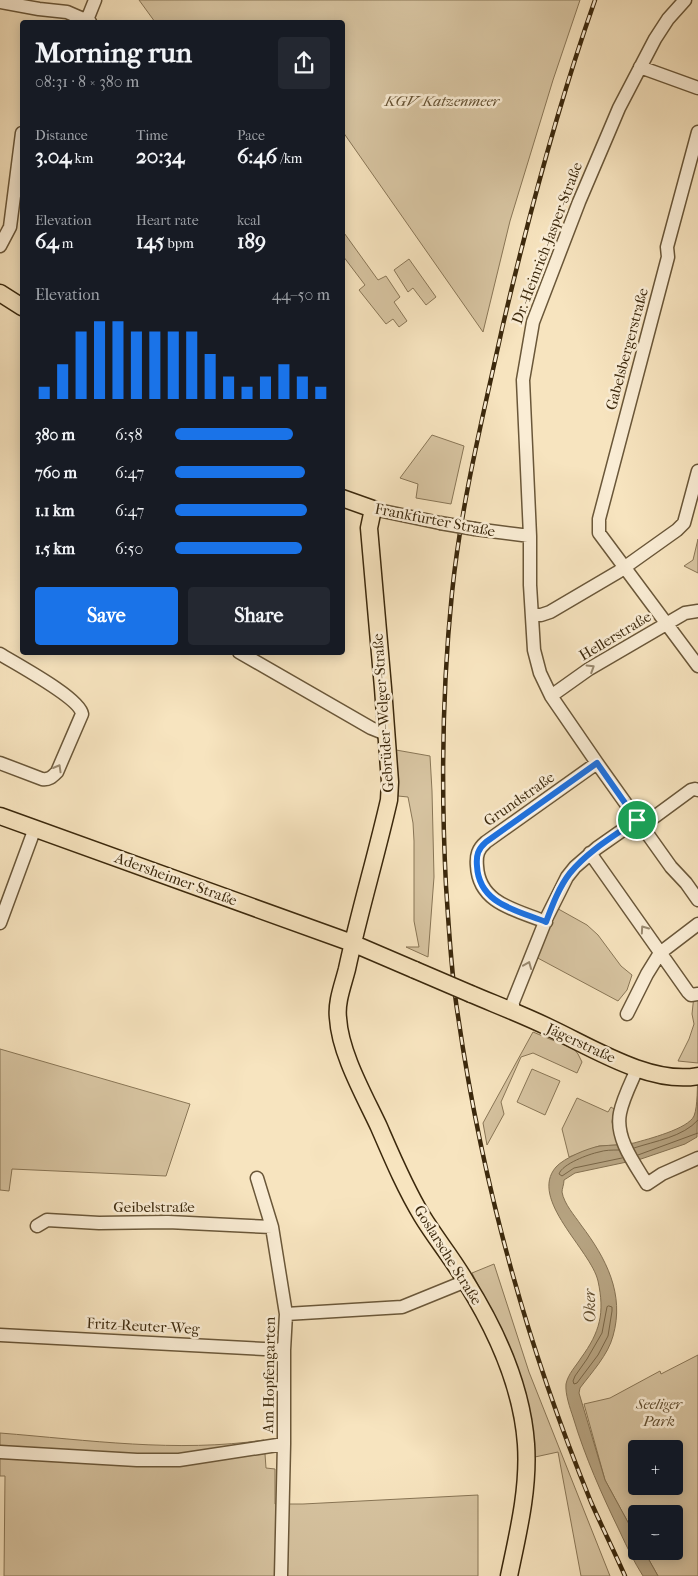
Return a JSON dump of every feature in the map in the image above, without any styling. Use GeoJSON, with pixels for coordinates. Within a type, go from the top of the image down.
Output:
{"type":"FeatureCollection","features":[{"type":"Feature","properties":{"kind":"main road"},"geometry":{"type":"LineString","coordinates":[[0,293],[20,306]]}},
{"type":"Feature","properties":{"kind":"main road","name":"Frankfurter Straße"},"geometry":{"type":"LineString","coordinates":[[345,499],[373,509]]}},
{"type":"Feature","properties":{"kind":"main road","name":"Gebrüder-Welger-Straße"},"geometry":{"type":"LineString","coordinates":[[352,943],[389,800],[390,782],[369,528],[373,509]]}},
{"type":"Feature","properties":{"kind":"main road","name":"Adersheimer Straße"},"geometry":{"type":"LineString","coordinates":[[0,816],[352,943]]}},
{"type":"Feature","properties":{"kind":"main road","name":"Jägerstraße"},"geometry":{"type":"LineString","coordinates":[[352,943],[513,1011],[637,1069],[670,1076],[696,1077]]}},
{"type":"Feature","properties":{"kind":"main road","name":"Goslarsche Straße"},"geometry":{"type":"LineString","coordinates":[[352,943],[339,1002],[338,1018],[345,1050],[400,1174],[422,1215],[466,1281],[492,1329],[510,1374],[522,1416],[526,1466],[522,1510],[509,1576]]}},
{"type":"Feature","properties":{"kind":"street"},"geometry":{"type":"LineString","coordinates":[[89,20],[95,0]]}},
{"type":"Feature","properties":{"kind":"street","name":"Dr.-Heinrich-Jasper-Straße"},"geometry":{"type":"LineString","coordinates":[[685,0],[661,28],[619,108],[579,202],[532,322],[523,380],[532,615],[536,663],[551,696],[671,867],[698,900]]}},
{"type":"Feature","properties":{"kind":"street"},"geometry":{"type":"LineString","coordinates":[[0,2],[66,12],[86,20]]}},
{"type":"Feature","properties":{"kind":"street"},"geometry":{"type":"LineString","coordinates":[[37,20],[39,9]]}},
{"type":"Feature","properties":{"kind":"street"},"geometry":{"type":"LineString","coordinates":[[640,66],[698,88]]}},
{"type":"Feature","properties":{"kind":"street","name":"Gabelsbergerstraße"},"geometry":{"type":"LineString","coordinates":[[698,132],[667,247],[668,257],[599,519],[599,533],[698,666]]}},
{"type":"Feature","properties":{"kind":"street"},"geometry":{"type":"LineString","coordinates":[[0,246],[10,227],[20,149]]}},
{"type":"Feature","properties":{"kind":"street"},"geometry":{"type":"LineString","coordinates":[[532,615],[550,612],[625,568],[677,530],[684,523],[698,471]]}},
{"type":"Feature","properties":{"kind":"street","name":"Frankfurter Straße"},"geometry":{"type":"LineString","coordinates":[[373,509],[440,523],[530,536]]}},
{"type":"Feature","properties":{"kind":"street","name":"Hellerstraße"},"geometry":{"type":"LineString","coordinates":[[551,696],[589,669],[685,613],[698,611]]}},
{"type":"Feature","properties":{"kind":"street"},"geometry":{"type":"LineString","coordinates":[[0,654],[69,698],[79,706],[82,714],[57,772],[48,780],[0,763]]}},
{"type":"Feature","properties":{"kind":"street"},"geometry":{"type":"LineString","coordinates":[[245,655],[371,728],[386,734]]}},
{"type":"Feature","properties":{"kind":"street","name":"Grundstraße"},"geometry":{"type":"LineString","coordinates":[[546,922],[499,904],[490,897],[482,888],[478,876],[478,852],[486,842],[597,763]]}},
{"type":"Feature","properties":{"kind":"street"},"geometry":{"type":"LineString","coordinates":[[513,1011],[513,1002],[546,922],[567,877],[575,867],[590,854],[691,790],[698,790]]}},
{"type":"Feature","properties":{"kind":"street"},"geometry":{"type":"LineString","coordinates":[[0,923],[35,828]]}},
{"type":"Feature","properties":{"kind":"street"},"geometry":{"type":"LineString","coordinates":[[590,854],[688,992],[696,995]]}},
{"type":"Feature","properties":{"kind":"street"},"geometry":{"type":"LineString","coordinates":[[627,1014],[646,974],[660,953],[698,924]]}},
{"type":"Feature","properties":{"kind":"street"},"geometry":{"type":"LineString","coordinates":[[637,1069],[620,1114],[619,1125],[622,1138],[647,1184],[662,1174],[698,1158]]}},
{"type":"Feature","properties":{"kind":"street","name":"Am Hopfengarten"},"geometry":{"type":"LineString","coordinates":[[257,1178],[272,1227],[286,1314],[281,1576]]}},
{"type":"Feature","properties":{"kind":"street","name":"Geibelstraße"},"geometry":{"type":"LineString","coordinates":[[37,1226],[47,1220],[99,1223],[168,1222],[272,1227]]}},
{"type":"Feature","properties":{"kind":"street"},"geometry":{"type":"LineString","coordinates":[[286,1314],[402,1307],[466,1281]]}},
{"type":"Feature","properties":{"kind":"street","name":"Fritz-Reuter-Weg"},"geometry":{"type":"LineString","coordinates":[[0,1335],[284,1350]]}},
{"type":"Feature","properties":{"kind":"street"},"geometry":{"type":"LineString","coordinates":[[0,1452],[137,1460],[179,1460],[284,1444]]}},
{"type":"Feature","properties":{"kind":"green space","name":"KGV Katzenmeer"},"geometry":{"type":"Polygon","coordinates":[[[139,0],[580,0],[553,80],[510,221],[483,332],[345,135],[345,20],[154,20],[139,0]]]}},
{"type":"Feature","properties":{"kind":"green space"},"geometry":{"type":"Polygon","coordinates":[[[345,234],[378,280],[386,276],[400,297],[394,302],[407,321],[399,327],[393,319],[386,324],[359,290],[365,285],[345,259],[345,234]]]}},
{"type":"Feature","properties":{"kind":"green space"},"geometry":{"type":"Polygon","coordinates":[[[409,259],[436,297],[426,305],[413,288],[408,292],[394,270],[409,259]]]}},
{"type":"Feature","properties":{"kind":"green space"},"geometry":{"type":"Polygon","coordinates":[[[432,435],[464,446],[451,504],[416,498],[418,484],[400,478],[432,435]]]}},
{"type":"Feature","properties":{"kind":"green space"},"geometry":{"type":"Polygon","coordinates":[[[698,539],[698,573],[684,566],[693,560],[698,539]]]}},
{"type":"Feature","properties":{"kind":"green space"},"geometry":{"type":"Polygon","coordinates":[[[396,750],[430,756],[434,877],[428,957],[406,947],[419,947],[414,921],[414,841],[408,797],[398,796],[396,750]]]}},
{"type":"Feature","properties":{"kind":"green space"},"geometry":{"type":"Polygon","coordinates":[[[553,906],[587,925],[598,935],[621,966],[632,975],[627,990],[618,1001],[534,956],[553,906]]]}},
{"type":"Feature","properties":{"kind":"green space"},"geometry":{"type":"Polygon","coordinates":[[[698,994],[698,1063],[678,1061],[694,1024],[692,1014],[694,995],[698,994]]]}},
{"type":"Feature","properties":{"kind":"green space"},"geometry":{"type":"Polygon","coordinates":[[[533,1032],[574,1049],[582,1062],[577,1073],[533,1053],[521,1057],[501,1102],[504,1114],[487,1145],[483,1123],[533,1032]]]}},
{"type":"Feature","properties":{"kind":"green space"},"geometry":{"type":"Polygon","coordinates":[[[0,1049],[190,1104],[166,1176],[12,1169],[9,1191],[0,1190],[0,1049]]]}},
{"type":"Feature","properties":{"kind":"green space"},"geometry":{"type":"Polygon","coordinates":[[[532,1069],[560,1081],[545,1115],[517,1102],[532,1069]]]}},
{"type":"Feature","properties":{"kind":"green space"},"geometry":{"type":"Polygon","coordinates":[[[577,1098],[608,1112],[611,1107],[614,1109],[612,1122],[618,1145],[599,1146],[569,1157],[562,1129],[577,1098]]]}},
{"type":"Feature","properties":{"kind":"green space"},"geometry":{"type":"Polygon","coordinates":[[[494,1264],[529,1372],[610,1576],[581,1576],[558,1452],[535,1457],[493,1314],[472,1273],[494,1264]]]}},
{"type":"Feature","properties":{"kind":"green space","name":"Seeliger Park"},"geometry":{"type":"Polygon","coordinates":[[[698,1355],[698,1576],[658,1576],[649,1560],[683,1560],[683,1505],[628,1505],[628,1522],[605,1480],[584,1404],[610,1398],[660,1371],[661,1374],[698,1355]]]}},
{"type":"Feature","properties":{"kind":"green space"},"geometry":{"type":"Polygon","coordinates":[[[0,1433],[99,1442],[165,1445],[231,1444],[264,1440],[266,1468],[275,1469],[275,1504],[478,1495],[478,1576],[4,1576],[5,1476],[0,1476],[0,1433]]]}},
{"type":"Feature","properties":{"kind":"water"},"geometry":{"type":"Polygon","coordinates":[[[698,1074],[697,1137],[685,1144],[641,1159],[575,1173],[564,1180],[562,1191],[567,1205],[598,1250],[611,1277],[615,1291],[616,1321],[611,1343],[580,1388],[579,1393],[605,1480],[628,1522],[628,1549],[594,1476],[568,1401],[567,1380],[597,1331],[601,1303],[598,1281],[593,1269],[555,1209],[550,1194],[549,1180],[556,1167],[570,1157],[595,1147],[634,1143],[676,1129],[690,1121],[694,1116],[698,1074]]]}},
{"type":"Feature","properties":{"kind":"water"},"geometry":{"type":"Polygon","coordinates":[[[634,1560],[649,1560],[658,1576],[643,1576],[634,1560]]]}},
{"type":"Feature","properties":{"kind":"railway"},"geometry":{"type":"LineString","coordinates":[[595,0],[568,81],[522,246],[480,427],[467,493],[456,560],[446,666],[443,739],[443,813],[446,886],[456,1000],[468,1078],[494,1202],[527,1323],[547,1384],[591,1502],[625,1576]]}},
{"type":"Feature","properties":{"kind":"route"},"geometry":{"type":"LineString","coordinates":[[597,763],[637,820],[597,848],[575,867],[562,884],[546,922],[499,904],[482,888],[477,869],[478,852],[481,846],[597,763]]}},
{"type":"Feature","properties":{"kind":"water label","name":"Oker"},"geometry":{"type":"Point","coordinates":[589,1306]}}]}
